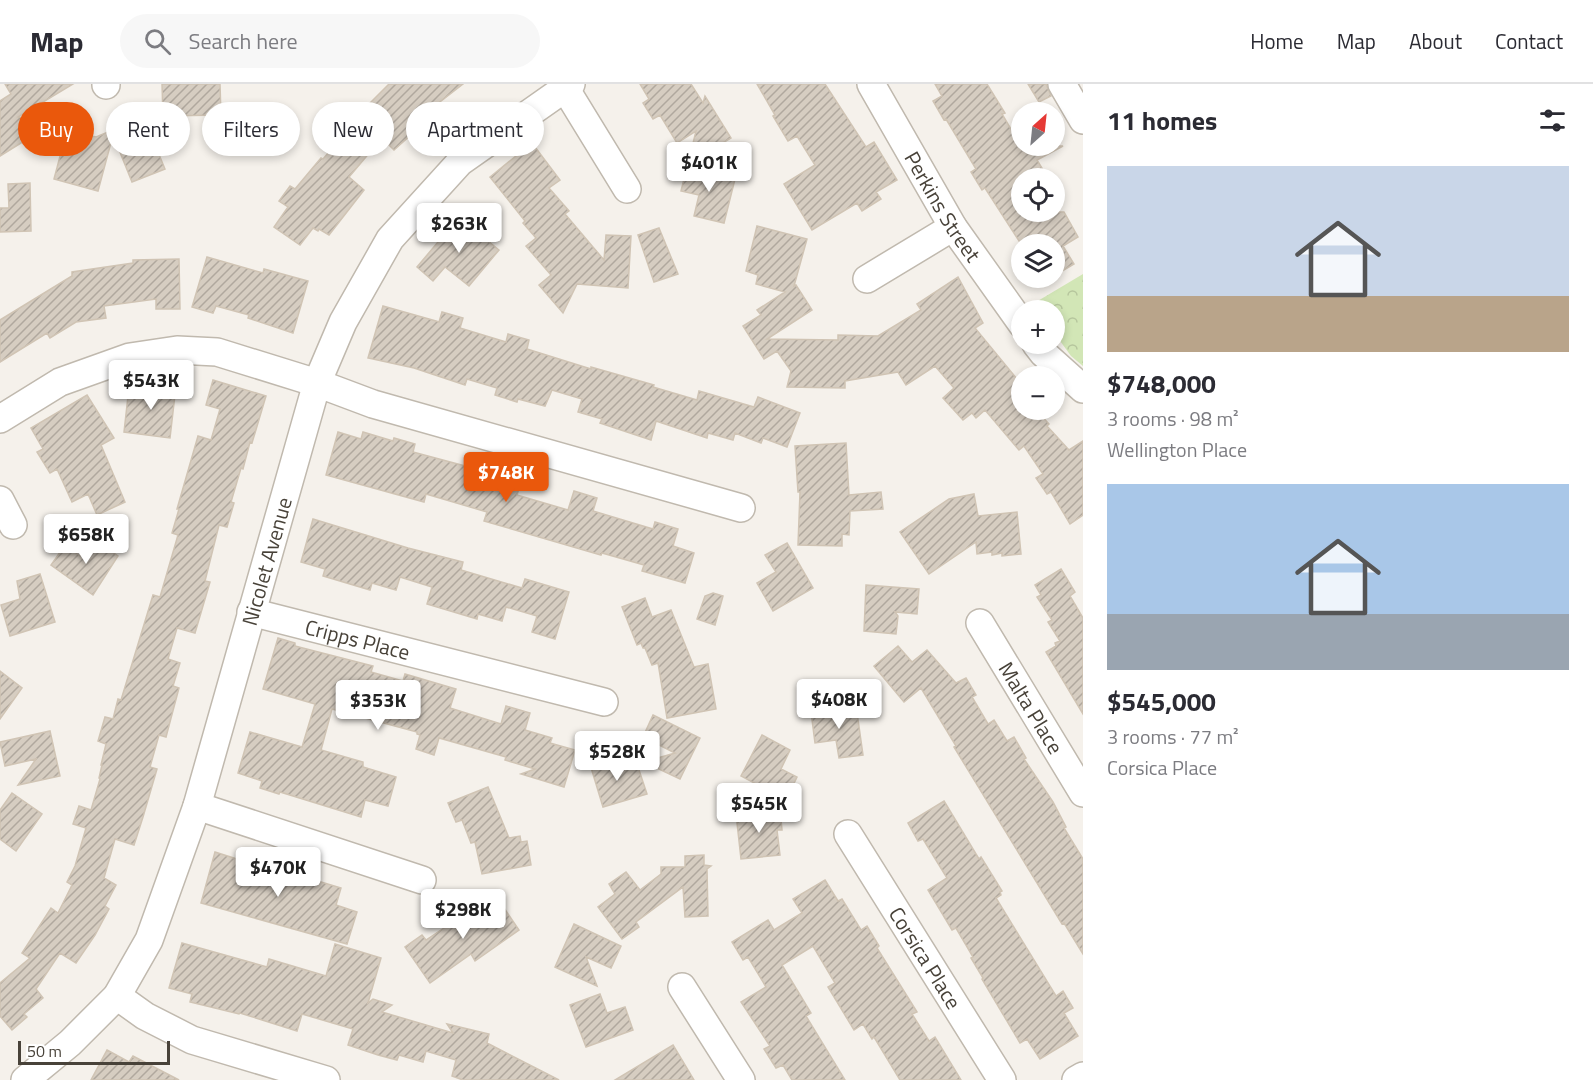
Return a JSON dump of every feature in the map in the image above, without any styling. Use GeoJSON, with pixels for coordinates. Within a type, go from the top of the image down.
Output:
{"type":"FeatureCollection","features":[{"type":"Feature","properties":{"kind":"street","name":"Perkins Street"},"geometry":{"type":"LineString","coordinates":[[872,84],[953,227],[1011,309]]}},
{"type":"Feature","properties":{"kind":"street"},"geometry":{"type":"LineString","coordinates":[[1062,84],[1083,120]]}},
{"type":"Feature","properties":{"kind":"street"},"geometry":{"type":"LineString","coordinates":[[568,86],[627,189]]}},
{"type":"Feature","properties":{"kind":"street","name":"Nicolet Avenue"},"geometry":{"type":"LineString","coordinates":[[25,1080],[70,1043],[117,996],[149,940],[197,806],[317,383],[343,322],[390,239],[460,162],[568,86]]}},
{"type":"Feature","properties":{"kind":"street"},"geometry":{"type":"LineString","coordinates":[[867,279],[953,227]]}},
{"type":"Feature","properties":{"kind":"street"},"geometry":{"type":"LineString","coordinates":[[0,419],[60,382],[130,357],[177,350],[217,352],[317,383],[373,404],[741,508]]}},
{"type":"Feature","properties":{"kind":"street"},"geometry":{"type":"LineString","coordinates":[[1044,354],[1083,389]]}},
{"type":"Feature","properties":{"kind":"street"},"geometry":{"type":"LineString","coordinates":[[0,501],[13,525]]}},
{"type":"Feature","properties":{"kind":"street","name":"Cripps Place"},"geometry":{"type":"LineString","coordinates":[[251,612],[604,702]]}},
{"type":"Feature","properties":{"kind":"street","name":"Malta Place"},"geometry":{"type":"LineString","coordinates":[[980,623],[1083,793]]}},
{"type":"Feature","properties":{"kind":"street"},"geometry":{"type":"LineString","coordinates":[[197,806],[422,880]]}},
{"type":"Feature","properties":{"kind":"street","name":"Corsica Place"},"geometry":{"type":"LineString","coordinates":[[848,834],[1002,1080]]}},
{"type":"Feature","properties":{"kind":"street"},"geometry":{"type":"LineString","coordinates":[[682,987],[741,1080]]}},
{"type":"Feature","properties":{"kind":"street"},"geometry":{"type":"LineString","coordinates":[[117,996],[145,1016],[192,1040],[326,1080]]}},
{"type":"Feature","properties":{"kind":"street"},"geometry":{"type":"LineString","coordinates":[[1076,1080],[1083,1076]]}},
{"type":"Feature","properties":{"kind":"green space"},"geometry":{"type":"Polygon","coordinates":[[[1083,274],[1083,366],[1065,348],[1065,300],[1039,300],[1060,288],[1065,288],[1065,285],[1083,274]]]}},
{"type":"Feature","properties":{"kind":"building"},"geometry":{"type":"Polygon","coordinates":[[[5,84],[73,84],[43,102],[18,102],[18,145],[0,156],[0,101],[11,94],[5,84]]]}},
{"type":"Feature","properties":{"kind":"building"},"geometry":{"type":"Polygon","coordinates":[[[162,84],[220,84],[221,102],[202,102],[202,115],[190,116],[190,102],[163,102],[162,84]]]}},
{"type":"Feature","properties":{"kind":"building"},"geometry":{"type":"Polygon","coordinates":[[[389,84],[463,84],[440,102],[406,102],[406,139],[394,150],[394,102],[371,102],[389,84]]]}},
{"type":"Feature","properties":{"kind":"building"},"geometry":{"type":"Polygon","coordinates":[[[640,84],[691,84],[703,103],[705,96],[731,138],[688,164],[696,131],[677,143],[660,115],[653,119],[643,103],[649,99],[640,84]]]}},
{"type":"Feature","properties":{"kind":"building"},"geometry":{"type":"Polygon","coordinates":[[[757,84],[825,84],[866,147],[874,142],[897,180],[876,192],[881,199],[862,211],[857,203],[812,230],[784,184],[815,165],[797,136],[788,141],[757,84]]]}},
{"type":"Feature","properties":{"kind":"building"},"geometry":{"type":"Polygon","coordinates":[[[935,84],[987,84],[1005,113],[1002,114],[1011,129],[1011,156],[1044,156],[1037,160],[1042,168],[1011,168],[1011,222],[1065,222],[1065,214],[1078,237],[1065,245],[1065,234],[1015,234],[985,188],[982,190],[971,172],[976,169],[933,101],[942,96],[935,84]]]}},
{"type":"Feature","properties":{"kind":"building"},"geometry":{"type":"Polygon","coordinates":[[[1028,84],[1046,84],[1051,96],[1039,102],[1028,84]]]}},
{"type":"Feature","properties":{"kind":"building"},"geometry":{"type":"Polygon","coordinates":[[[106,133],[107,156],[98,191],[54,179],[60,156],[94,156],[94,137],[106,133]]]}},
{"type":"Feature","properties":{"kind":"building"},"geometry":{"type":"Polygon","coordinates":[[[121,156],[160,156],[165,169],[132,182],[121,156]]]}},
{"type":"Feature","properties":{"kind":"building"},"geometry":{"type":"Polygon","coordinates":[[[326,156],[367,156],[349,177],[364,190],[329,235],[313,228],[300,245],[274,227],[288,207],[279,201],[290,186],[295,189],[321,158],[326,156]]]}},
{"type":"Feature","properties":{"kind":"building"},"geometry":{"type":"Polygon","coordinates":[[[516,156],[542,156],[560,180],[549,188],[569,211],[565,214],[604,260],[606,235],[631,236],[628,288],[577,284],[563,313],[539,285],[551,275],[526,246],[536,238],[490,177],[516,156]]]}},
{"type":"Feature","properties":{"kind":"building"},"geometry":{"type":"Polygon","coordinates":[[[687,167],[735,179],[724,223],[694,216],[699,195],[681,191],[687,167]]]}},
{"type":"Feature","properties":{"kind":"building"},"geometry":{"type":"Polygon","coordinates":[[[30,183],[31,231],[0,232],[0,208],[9,208],[8,184],[30,183]]]}},
{"type":"Feature","properties":{"kind":"building"},"geometry":{"type":"Polygon","coordinates":[[[459,217],[499,250],[469,286],[445,267],[433,281],[417,267],[459,217]]]}},
{"type":"Feature","properties":{"kind":"building"},"geometry":{"type":"Polygon","coordinates":[[[757,226],[807,239],[794,286],[796,285],[812,310],[767,339],[838,340],[838,335],[878,336],[921,310],[917,304],[958,277],[983,323],[975,328],[1011,372],[1011,420],[1045,420],[1049,424],[1047,426],[1069,450],[1083,441],[1083,515],[1070,524],[1051,492],[1047,494],[1036,478],[1043,474],[1024,446],[1019,450],[985,410],[976,418],[972,413],[963,420],[943,398],[954,388],[935,366],[906,385],[898,372],[845,381],[845,388],[787,387],[791,371],[777,351],[764,359],[743,326],[761,315],[757,310],[785,292],[756,284],[758,275],[746,271],[757,226]]]}},
{"type":"Feature","properties":{"kind":"building"},"geometry":{"type":"Polygon","coordinates":[[[659,228],[678,274],[654,282],[638,235],[659,228]]]}},
{"type":"Feature","properties":{"kind":"building"},"geometry":{"type":"Polygon","coordinates":[[[1065,249],[1074,264],[1065,269],[1065,249]]]}},
{"type":"Feature","properties":{"kind":"building"},"geometry":{"type":"Polygon","coordinates":[[[207,257],[263,273],[264,269],[308,281],[293,333],[248,318],[249,315],[216,306],[213,313],[192,307],[207,257]]]}},
{"type":"Feature","properties":{"kind":"building"},"geometry":{"type":"Polygon","coordinates":[[[179,259],[180,309],[156,309],[156,299],[104,306],[106,318],[76,322],[50,338],[47,333],[0,362],[0,320],[72,276],[72,272],[133,263],[133,260],[179,259]]]}},
{"type":"Feature","properties":{"kind":"building"},"geometry":{"type":"Polygon","coordinates":[[[383,306],[439,322],[442,312],[463,318],[460,328],[506,342],[508,334],[529,340],[527,349],[654,385],[653,387],[697,400],[699,391],[754,407],[758,397],[800,413],[787,447],[763,438],[761,443],[735,433],[733,440],[708,433],[707,438],[656,421],[651,440],[600,423],[602,419],[578,412],[582,399],[552,390],[545,406],[518,399],[517,402],[495,395],[497,388],[467,379],[465,385],[414,368],[368,358],[383,306]]]}},
{"type":"Feature","properties":{"kind":"building"},"geometry":{"type":"Polygon","coordinates":[[[213,380],[266,396],[243,469],[241,468],[231,502],[234,503],[227,527],[219,525],[205,581],[210,582],[195,633],[177,628],[168,659],[180,663],[173,686],[179,688],[166,737],[159,735],[150,767],[157,769],[143,817],[134,845],[115,839],[104,878],[116,885],[105,906],[109,909],[95,935],[76,963],[60,953],[36,989],[43,998],[24,1014],[27,1017],[12,1030],[0,1016],[0,983],[30,958],[22,953],[51,908],[58,913],[72,885],[67,882],[75,866],[86,828],[73,824],[79,806],[91,810],[100,779],[106,744],[98,741],[105,717],[113,719],[153,595],[160,597],[178,535],[172,533],[179,509],[177,509],[198,436],[211,440],[220,409],[206,405],[213,380]]]}},
{"type":"Feature","properties":{"kind":"building"},"geometry":{"type":"Polygon","coordinates":[[[155,383],[176,386],[170,438],[124,432],[129,387],[154,391],[155,383]]]}},
{"type":"Feature","properties":{"kind":"building"},"geometry":{"type":"Polygon","coordinates":[[[87,395],[114,438],[101,445],[125,502],[97,515],[88,494],[72,502],[57,469],[50,473],[37,452],[43,449],[31,428],[87,395]]]}},
{"type":"Feature","properties":{"kind":"building"},"geometry":{"type":"Polygon","coordinates":[[[338,432],[361,439],[363,432],[393,441],[394,438],[415,444],[413,452],[469,467],[470,463],[522,477],[517,495],[568,510],[574,491],[597,498],[593,511],[653,529],[655,522],[678,529],[673,546],[694,553],[685,583],[642,571],[644,565],[484,521],[487,512],[426,494],[424,502],[326,475],[338,432]]]}},
{"type":"Feature","properties":{"kind":"building"},"geometry":{"type":"Polygon","coordinates":[[[846,443],[849,495],[881,492],[883,509],[850,511],[849,535],[842,534],[842,546],[798,545],[800,492],[798,492],[795,446],[846,443]]]}},
{"type":"Feature","properties":{"kind":"building"},"geometry":{"type":"Polygon","coordinates":[[[974,494],[978,516],[1017,512],[1021,554],[1002,556],[1002,553],[992,555],[992,552],[977,554],[976,542],[929,574],[900,532],[949,499],[974,494]]]}},
{"type":"Feature","properties":{"kind":"building"},"geometry":{"type":"Polygon","coordinates":[[[313,519],[463,562],[461,570],[522,588],[525,579],[569,592],[555,639],[532,632],[537,616],[506,607],[502,621],[478,614],[477,619],[427,604],[432,587],[400,577],[396,590],[372,583],[370,590],[323,576],[325,569],[301,562],[313,519]]]}},
{"type":"Feature","properties":{"kind":"building"},"geometry":{"type":"Polygon","coordinates":[[[92,538],[118,556],[93,595],[51,565],[65,545],[80,556],[92,538]]]}},
{"type":"Feature","properties":{"kind":"building"},"geometry":{"type":"Polygon","coordinates":[[[787,543],[813,588],[773,611],[757,583],[776,572],[765,555],[787,543]]]}},
{"type":"Feature","properties":{"kind":"building"},"geometry":{"type":"Polygon","coordinates":[[[1061,569],[1075,592],[1070,596],[1083,618],[1083,714],[1046,652],[1060,641],[1048,622],[1052,620],[1037,597],[1041,595],[1035,585],[1061,569]]]}},
{"type":"Feature","properties":{"kind":"building"},"geometry":{"type":"Polygon","coordinates":[[[40,574],[55,622],[10,636],[1,605],[20,599],[17,581],[40,574]]]}},
{"type":"Feature","properties":{"kind":"building"},"geometry":{"type":"Polygon","coordinates":[[[866,585],[919,589],[917,614],[895,612],[898,616],[896,634],[864,631],[866,585]]]}},
{"type":"Feature","properties":{"kind":"building"},"geometry":{"type":"Polygon","coordinates":[[[713,593],[723,596],[715,625],[697,619],[705,596],[713,593]]]}},
{"type":"Feature","properties":{"kind":"building"},"geometry":{"type":"Polygon","coordinates":[[[645,598],[652,617],[671,610],[694,667],[708,664],[716,709],[667,718],[658,663],[652,665],[645,648],[641,643],[637,645],[622,607],[645,598]]]}},
{"type":"Feature","properties":{"kind":"building"},"geometry":{"type":"Polygon","coordinates":[[[278,638],[295,643],[295,646],[373,666],[371,672],[403,681],[405,674],[456,689],[450,708],[501,724],[506,706],[530,713],[525,730],[552,738],[550,743],[575,750],[564,787],[521,774],[535,769],[505,760],[506,757],[439,738],[434,755],[416,749],[420,735],[417,732],[332,709],[321,750],[363,762],[363,767],[396,777],[388,806],[365,800],[361,817],[260,788],[262,781],[238,773],[250,732],[302,747],[315,704],[263,689],[278,638]]]}},
{"type":"Feature","properties":{"kind":"building"},"geometry":{"type":"Polygon","coordinates":[[[898,646],[912,662],[927,650],[956,683],[966,678],[976,695],[972,697],[988,724],[994,720],[1007,741],[1014,737],[1026,758],[1024,759],[1053,802],[1066,827],[1064,828],[1083,859],[1083,954],[1064,923],[1062,924],[954,747],[956,746],[921,688],[904,702],[874,666],[898,646]]]}},
{"type":"Feature","properties":{"kind":"building"},"geometry":{"type":"Polygon","coordinates":[[[0,671],[22,688],[0,719],[0,671]]]}},
{"type":"Feature","properties":{"kind":"building"},"geometry":{"type":"Polygon","coordinates":[[[856,705],[863,755],[839,758],[836,740],[815,743],[811,712],[856,705]]]}},
{"type":"Feature","properties":{"kind":"building"},"geometry":{"type":"Polygon","coordinates":[[[653,715],[700,738],[680,779],[644,762],[675,753],[643,737],[653,715]]]}},
{"type":"Feature","properties":{"kind":"building"},"geometry":{"type":"Polygon","coordinates":[[[50,731],[60,776],[18,785],[36,759],[5,766],[0,742],[50,731]]]}},
{"type":"Feature","properties":{"kind":"building"},"geometry":{"type":"Polygon","coordinates":[[[762,735],[790,750],[781,769],[797,777],[786,800],[741,776],[762,735]]]}},
{"type":"Feature","properties":{"kind":"building"},"geometry":{"type":"Polygon","coordinates":[[[609,755],[616,771],[637,764],[647,794],[603,807],[589,761],[609,755]]]}},
{"type":"Feature","properties":{"kind":"building"},"geometry":{"type":"Polygon","coordinates":[[[488,787],[509,838],[520,836],[521,842],[527,841],[531,865],[482,874],[475,842],[471,843],[462,820],[456,822],[448,803],[488,787]]]}},
{"type":"Feature","properties":{"kind":"building"},"geometry":{"type":"Polygon","coordinates":[[[12,793],[42,814],[16,851],[0,839],[0,810],[12,793]]]}},
{"type":"Feature","properties":{"kind":"building"},"geometry":{"type":"Polygon","coordinates":[[[944,801],[979,859],[981,857],[1002,891],[1001,895],[996,898],[1056,996],[1063,991],[1073,1008],[1064,1013],[1078,1036],[1040,1059],[1027,1039],[1020,1043],[982,979],[971,958],[973,957],[956,928],[952,930],[928,890],[947,878],[923,839],[918,841],[908,823],[944,801]]]}},
{"type":"Feature","properties":{"kind":"building"},"geometry":{"type":"Polygon","coordinates":[[[780,809],[782,830],[777,830],[780,855],[741,859],[736,814],[780,809]]]}},
{"type":"Feature","properties":{"kind":"building"},"geometry":{"type":"Polygon","coordinates":[[[215,852],[341,888],[336,905],[357,912],[347,944],[201,903],[215,852]]]}},
{"type":"Feature","properties":{"kind":"building"},"geometry":{"type":"Polygon","coordinates":[[[704,855],[704,865],[711,866],[707,869],[708,916],[685,917],[683,887],[636,922],[639,927],[622,939],[598,907],[615,894],[609,884],[626,872],[640,890],[661,874],[661,867],[685,867],[685,856],[704,855]]]}},
{"type":"Feature","properties":{"kind":"building"},"geometry":{"type":"Polygon","coordinates":[[[825,880],[838,901],[842,899],[861,930],[867,926],[879,946],[877,948],[917,1012],[912,1014],[929,1041],[935,1037],[961,1080],[900,1080],[874,1037],[872,1039],[863,1024],[854,1030],[828,987],[835,983],[813,946],[782,965],[811,1013],[806,1016],[845,1080],[792,1080],[783,1065],[776,1068],[764,1049],[770,1046],[741,1002],[766,987],[748,957],[743,960],[732,942],[768,920],[774,930],[802,913],[793,899],[825,880]]]}},
{"type":"Feature","properties":{"kind":"building"},"geometry":{"type":"Polygon","coordinates":[[[498,899],[519,930],[475,961],[471,954],[430,983],[405,947],[422,935],[426,940],[474,908],[477,913],[498,899]]]}},
{"type":"Feature","properties":{"kind":"building"},"geometry":{"type":"Polygon","coordinates":[[[574,924],[621,946],[611,968],[586,957],[597,986],[555,967],[574,924]]]}},
{"type":"Feature","properties":{"kind":"building"},"geometry":{"type":"Polygon","coordinates":[[[182,943],[267,967],[269,959],[326,976],[335,944],[381,958],[368,1003],[373,999],[392,1005],[382,1012],[453,1033],[447,1024],[489,1034],[487,1043],[559,1080],[463,1080],[452,1076],[456,1060],[426,1051],[423,1062],[399,1055],[397,1060],[378,1055],[348,1045],[353,1029],[302,1014],[297,1031],[240,1013],[190,1002],[192,994],[169,988],[182,943]]]}},
{"type":"Feature","properties":{"kind":"building"},"geometry":{"type":"Polygon","coordinates":[[[600,994],[607,1013],[625,1007],[633,1030],[586,1047],[570,1005],[600,994]]]}},
{"type":"Feature","properties":{"kind":"building"},"geometry":{"type":"Polygon","coordinates":[[[673,1045],[694,1080],[615,1080],[673,1045]]]}},
{"type":"Feature","properties":{"kind":"building"},"geometry":{"type":"Polygon","coordinates":[[[107,1050],[129,1062],[133,1056],[179,1080],[91,1080],[107,1050]]]}}]}
